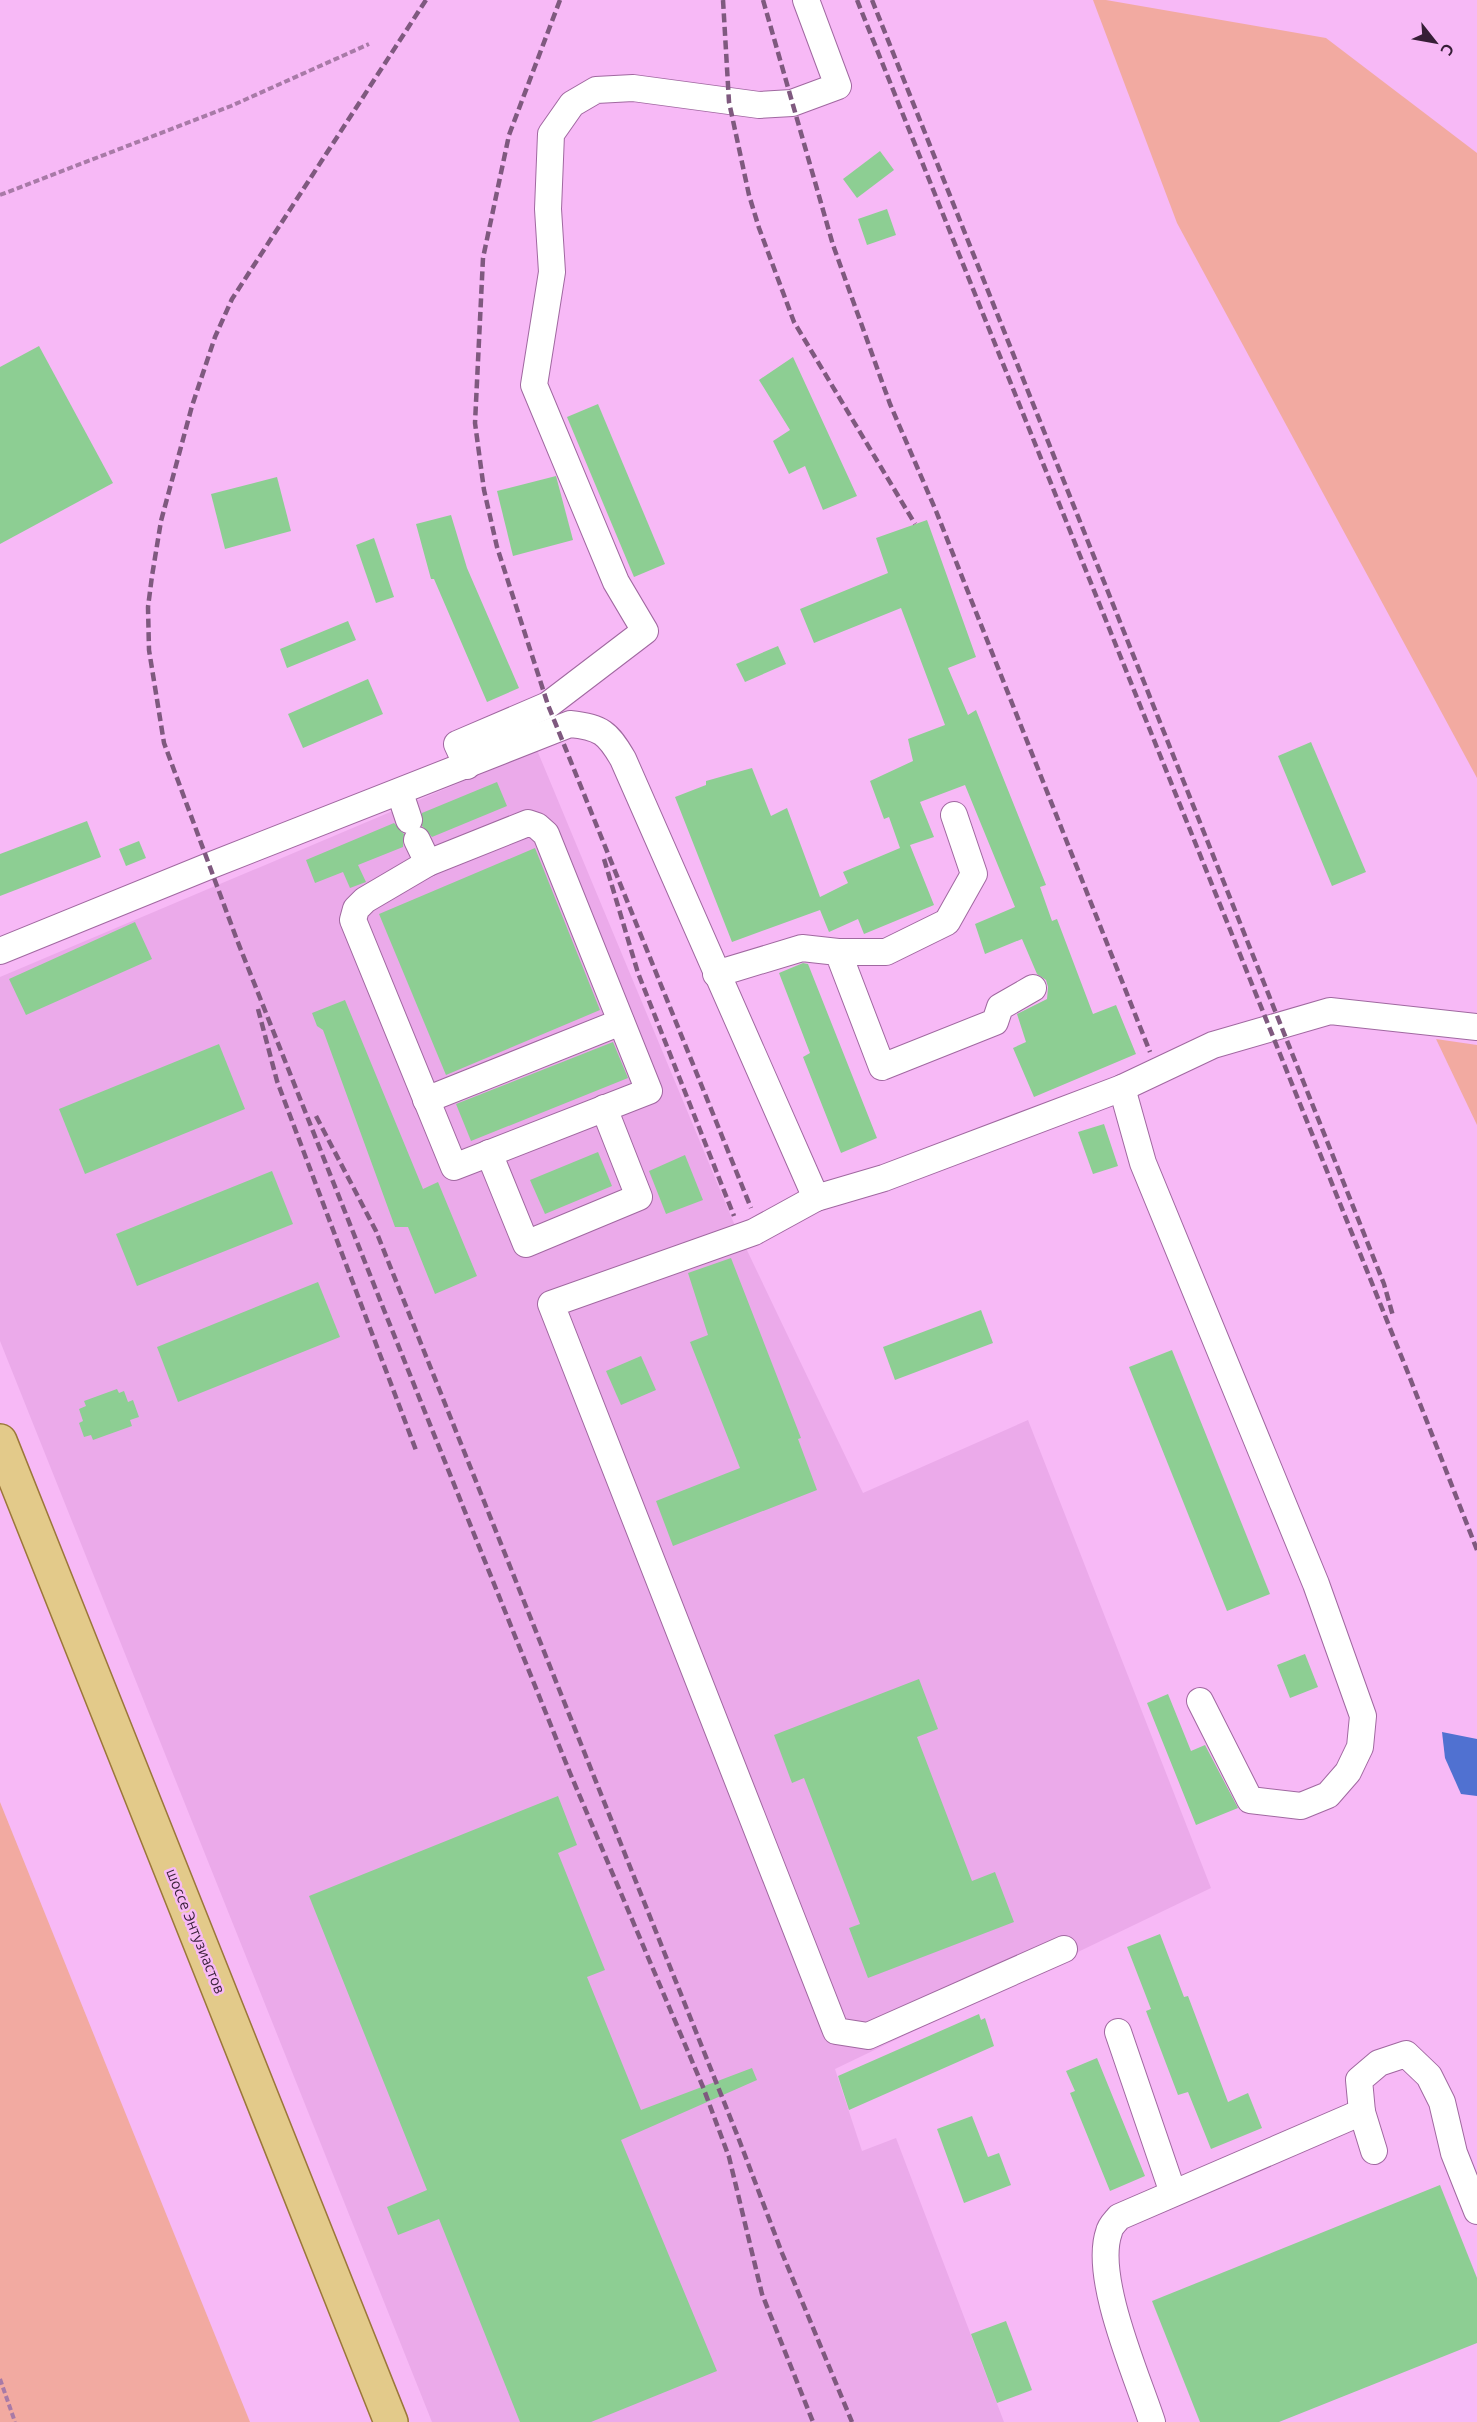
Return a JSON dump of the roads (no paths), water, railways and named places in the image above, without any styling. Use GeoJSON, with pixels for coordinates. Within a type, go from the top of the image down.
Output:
{"type":"FeatureCollection","features":[{"type":"Feature","properties":{"kind":"main road","name":"шоссе Энтузиастов"},"geometry":{"type":"LineString","coordinates":[[0,1441],[391,2422]]}},
{"type":"Feature","properties":{"kind":"street"},"geometry":{"type":"LineString","coordinates":[[467,766],[458,744],[548,705],[645,631],[616,582],[534,385],[552,272],[548,208],[551,134],[572,104],[596,90],[633,88],[759,105],[792,103],[838,87],[806,0]]}},
{"type":"Feature","properties":{"kind":"street"},"geometry":{"type":"LineString","coordinates":[[0,951],[570,724],[587,726],[611,738],[623,759],[816,1198]]}},
{"type":"Feature","properties":{"kind":"street"},"geometry":{"type":"LineString","coordinates":[[400,793],[428,863]]}},
{"type":"Feature","properties":{"kind":"street"},"geometry":{"type":"LineString","coordinates":[[716,974],[802,948],[838,952],[886,952],[947,922],[974,874],[954,815]]}},
{"type":"Feature","properties":{"kind":"street"},"geometry":{"type":"LineString","coordinates":[[528,823],[537,826],[546,834],[621,1022],[649,1091],[454,1167],[353,920],[356,909],[364,900],[428,863],[528,823]]}},
{"type":"Feature","properties":{"kind":"street"},"geometry":{"type":"LineString","coordinates":[[838,952],[882,1067],[995,1022],[1000,1007],[1033,988]]}},
{"type":"Feature","properties":{"kind":"street"},"geometry":{"type":"LineString","coordinates":[[1064,1949],[868,2036],[836,2031],[551,1304],[753,1232],[816,1198],[884,1178],[1122,1088],[1214,1045],[1330,1011],[1477,1028]]}},
{"type":"Feature","properties":{"kind":"street"},"geometry":{"type":"LineString","coordinates":[[426,1100],[621,1022]]}},
{"type":"Feature","properties":{"kind":"street"},"geometry":{"type":"LineString","coordinates":[[1122,1088],[1143,1163],[1317,1584],[1363,1716],[1360,1747],[1348,1772],[1328,1795],[1301,1806],[1250,1800],[1200,1701]]}},
{"type":"Feature","properties":{"kind":"street"},"geometry":{"type":"LineString","coordinates":[[489,1153],[526,1244],[639,1197],[604,1108]]}},
{"type":"Feature","properties":{"kind":"street"},"geometry":{"type":"LineString","coordinates":[[1118,2032],[1173,2193]]}},
{"type":"Feature","properties":{"kind":"street"},"geometry":{"type":"LineString","coordinates":[[1374,2151],[1362,2112],[1359,2080],[1378,2064],[1406,2054],[1430,2076],[1442,2102],[1454,2153],[1477,2211]]}},
{"type":"Feature","properties":{"kind":"street"},"geometry":{"type":"LineString","coordinates":[[1152,2422],[1111,2299],[1105,2264],[1109,2231],[1119,2217],[1362,2112]]}},
{"type":"Feature","properties":{"kind":"water"},"geometry":{"type":"Polygon","coordinates":[[[1442,1732],[1477,1739],[1477,1796],[1461,1794],[1445,1758],[1442,1732]]]}},
{"type":"Feature","properties":{"kind":"railway"},"geometry":{"type":"LineString","coordinates":[[426,0],[232,299],[215,337],[192,406],[161,521],[148,607],[149,650],[164,743],[237,940],[570,1773],[703,2087],[729,2157],[762,2294],[813,2422]]}},
{"type":"Feature","properties":{"kind":"railway"},"geometry":{"type":"LineString","coordinates":[[560,0],[509,135],[483,258],[475,423],[484,490],[497,547],[548,705],[751,1208]]}},
{"type":"Feature","properties":{"kind":"railway"},"geometry":{"type":"LineString","coordinates":[[723,0],[729,102],[749,195],[759,228],[794,322],[915,524]]}},
{"type":"Feature","properties":{"kind":"railway"},"geometry":{"type":"LineString","coordinates":[[763,0],[833,245],[890,404],[936,511],[1150,1052]]}},
{"type":"Feature","properties":{"kind":"railway"},"geometry":{"type":"LineString","coordinates":[[857,0],[1477,1550]]}},
{"type":"Feature","properties":{"kind":"railway"},"geometry":{"type":"LineString","coordinates":[[872,0],[1384,1284],[1393,1316]]}},
{"type":"Feature","properties":{"kind":"railway"},"geometry":{"type":"LineString","coordinates":[[604,859],[638,973],[734,1216]]}},
{"type":"Feature","properties":{"kind":"railway"},"geometry":{"type":"LineString","coordinates":[[258,1009],[277,1081],[417,1453]]}},
{"type":"Feature","properties":{"kind":"railway"},"geometry":{"type":"LineString","coordinates":[[316,1116],[376,1231],[738,2137],[782,2253],[852,2422]]}}]}
